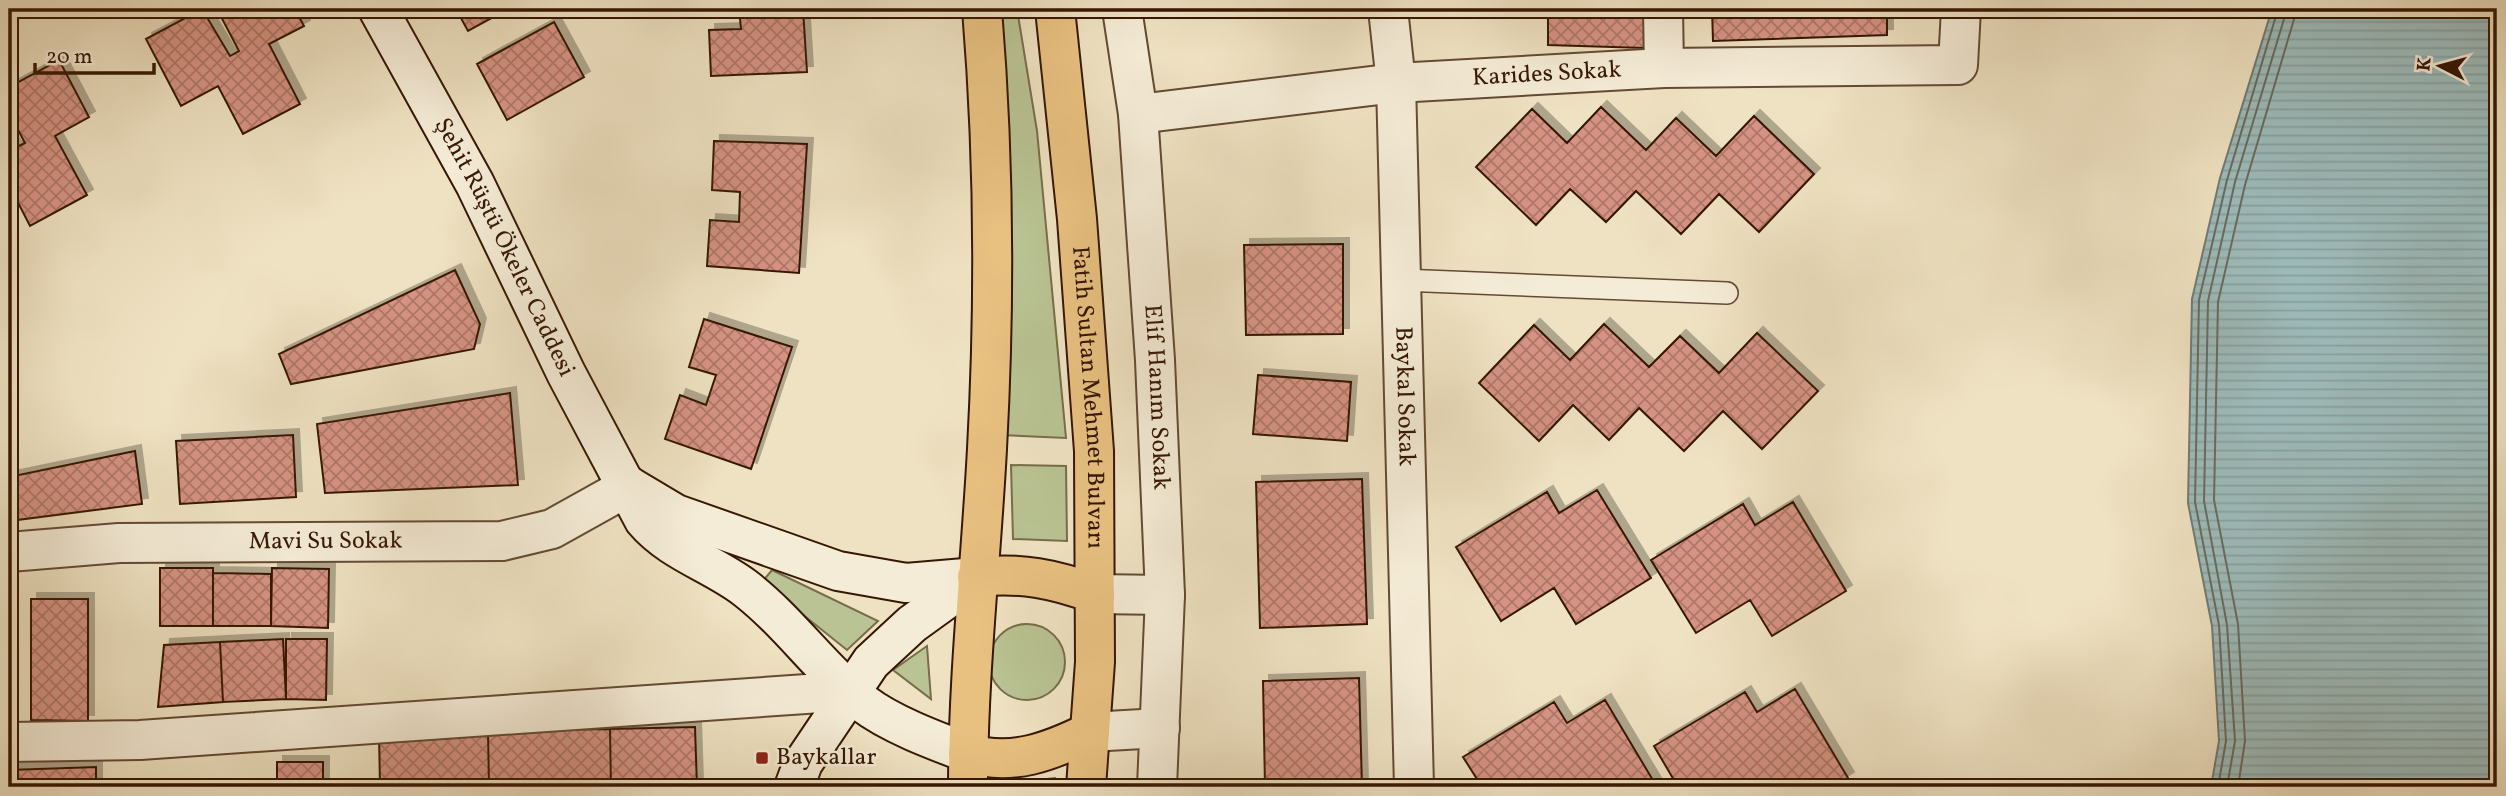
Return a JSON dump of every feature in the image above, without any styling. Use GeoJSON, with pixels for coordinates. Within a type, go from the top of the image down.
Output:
{"type":"FeatureCollection","features":[{"type":"Feature","properties":{"kind":"main road"},"geometry":{"type":"LineString","coordinates":[[968,770],[992,325],[991,199],[982,9]]}},
{"type":"Feature","properties":{"kind":"main road","name":"Fatih Sultan Mehmet Bulvarı"},"geometry":{"type":"LineString","coordinates":[[1055,9],[1077,219],[1094,451],[1095,594],[1086,787]]}},
{"type":"Feature","properties":{"kind":"main road"},"geometry":{"type":"LineString","coordinates":[[977,578],[1012,573],[1042,577],[1095,594]]}},
{"type":"Feature","properties":{"kind":"main road"},"geometry":{"type":"LineString","coordinates":[[968,770],[986,759],[1039,754],[1090,732]]}},
{"type":"Feature","properties":{"kind":"street","name":"Şehit Rüştü Ökeler Caddesi"},"geometry":{"type":"LineString","coordinates":[[378,9],[475,184],[566,373],[629,486],[644,520],[659,537],[743,587],[771,611],[808,652],[865,705],[968,770]]}},
{"type":"Feature","properties":{"kind":"street","name":"Elif Hanım Sokak"},"geometry":{"type":"LineString","coordinates":[[1122,9],[1138,114],[1155,360],[1165,595],[1157,787]]}},
{"type":"Feature","properties":{"kind":"street","name":"Baykal Sokak"},"geometry":{"type":"LineString","coordinates":[[1388,9],[1396,83],[1414,787]]}},
{"type":"Feature","properties":{"kind":"street"},"geometry":{"type":"LineString","coordinates":[[1663,9],[1664,68]]}},
{"type":"Feature","properties":{"kind":"street","name":"Karides Sokak"},"geometry":{"type":"LineString","coordinates":[[1138,114],[1396,83],[1664,68],[1958,65],[1961,9]]}},
{"type":"Feature","properties":{"kind":"street","name":"Mavi Su Sokak"},"geometry":{"type":"LineString","coordinates":[[9,552],[119,542],[502,541],[552,529],[629,486]]}},
{"type":"Feature","properties":{"kind":"street"},"geometry":{"type":"LineString","coordinates":[[629,486],[676,514],[838,571],[906,583],[977,578]]}},
{"type":"Feature","properties":{"kind":"street"},"geometry":{"type":"LineString","coordinates":[[794,787],[803,763],[871,662],[912,624],[977,578]]}},
{"type":"Feature","properties":{"kind":"street"},"geometry":{"type":"LineString","coordinates":[[1095,594],[1165,595]]}},
{"type":"Feature","properties":{"kind":"street"},"geometry":{"type":"LineString","coordinates":[[9,742],[140,740],[850,691]]}},
{"type":"Feature","properties":{"kind":"street"},"geometry":{"type":"LineString","coordinates":[[1090,732],[1160,728]]}},
{"type":"Feature","properties":{"kind":"lane"},"geometry":{"type":"LineString","coordinates":[[1401,280],[1727,293]]}},
{"type":"Feature","properties":{"kind":"green space"},"geometry":{"type":"Polygon","coordinates":[[[994,9],[1017,9],[1037,131],[1066,438],[1000,435],[994,9]]]}},
{"type":"Feature","properties":{"kind":"green space"},"geometry":{"type":"Polygon","coordinates":[[[1011,465],[1066,466],[1067,541],[1013,539],[1011,465]]]}},
{"type":"Feature","properties":{"kind":"green space"},"geometry":{"type":"Polygon","coordinates":[[[772,570],[878,621],[847,650],[762,582],[772,570]]]}},
{"type":"Feature","properties":{"kind":"green space"},"geometry":{"type":"Polygon","coordinates":[[[1027,624],[1042,627],[1054,635],[1062,647],[1065,662],[1062,677],[1054,689],[1042,697],[1027,700],[1012,697],[1000,689],[992,677],[989,662],[992,647],[1000,635],[1012,627],[1027,624]]]}},
{"type":"Feature","properties":{"kind":"green space"},"geometry":{"type":"Polygon","coordinates":[[[927,646],[931,699],[893,670],[927,646]]]}},
{"type":"Feature","properties":{"kind":"green space"},"geometry":{"type":"Polygon","coordinates":[[[1055,778],[1056,787],[990,787],[990,779],[1010,783],[1055,778]]]}},
{"type":"Feature","properties":{"kind":"water"},"geometry":{"type":"Polygon","coordinates":[[[2272,9],[2497,9],[2497,787],[2211,787],[2219,741],[2212,626],[2188,503],[2192,299],[2220,178],[2272,9]]]}},
{"type":"Feature","properties":{"kind":"building"},"geometry":{"type":"Polygon","coordinates":[[[202,9],[230,56],[239,51],[217,9],[295,9],[304,26],[269,44],[300,104],[243,134],[218,86],[181,106],[146,39],[202,9]]]}},
{"type":"Feature","properties":{"kind":"building"},"geometry":{"type":"Polygon","coordinates":[[[456,9],[508,9],[468,31],[456,9]]]}},
{"type":"Feature","properties":{"kind":"building"},"geometry":{"type":"Polygon","coordinates":[[[739,9],[803,9],[807,72],[711,76],[709,30],[741,29],[739,9]]]}},
{"type":"Feature","properties":{"kind":"building"},"geometry":{"type":"Polygon","coordinates":[[[1548,9],[1645,9],[1644,48],[1548,45],[1548,9]]]}},
{"type":"Feature","properties":{"kind":"building"},"geometry":{"type":"Polygon","coordinates":[[[1712,9],[1887,9],[1887,35],[1713,41],[1712,9]]]}},
{"type":"Feature","properties":{"kind":"building"},"geometry":{"type":"Polygon","coordinates":[[[554,22],[584,77],[507,120],[477,64],[554,22]]]}},
{"type":"Feature","properties":{"kind":"building"},"geometry":{"type":"Polygon","coordinates":[[[59,60],[89,117],[55,136],[87,195],[30,226],[9,185],[9,136],[15,148],[25,143],[9,113],[9,87],[59,60]]]}},
{"type":"Feature","properties":{"kind":"building"},"geometry":{"type":"Polygon","coordinates":[[[1601,107],[1646,150],[1676,118],[1716,156],[1754,116],[1814,174],[1759,232],[1719,194],[1681,234],[1636,191],[1606,222],[1570,189],[1536,225],[1476,167],[1532,109],[1567,143],[1601,107]]]}},
{"type":"Feature","properties":{"kind":"building"},"geometry":{"type":"Polygon","coordinates":[[[714,141],[807,144],[799,273],[707,266],[710,220],[739,222],[740,192],[712,190],[714,141]]]}},
{"type":"Feature","properties":{"kind":"building"},"geometry":{"type":"Polygon","coordinates":[[[1343,244],[1343,334],[1246,335],[1244,245],[1343,244]]]}},
{"type":"Feature","properties":{"kind":"building"},"geometry":{"type":"Polygon","coordinates":[[[455,270],[480,324],[474,349],[291,384],[279,354],[455,270]]]}},
{"type":"Feature","properties":{"kind":"building"},"geometry":{"type":"Polygon","coordinates":[[[704,319],[792,347],[751,469],[665,439],[680,395],[706,405],[716,375],[689,367],[704,319]]]}},
{"type":"Feature","properties":{"kind":"building"},"geometry":{"type":"Polygon","coordinates":[[[1604,324],[1649,367],[1680,336],[1719,373],[1757,333],[1818,391],[1762,449],[1723,411],[1684,451],[1639,408],[1609,440],[1573,405],[1539,441],[1479,383],[1534,325],[1570,360],[1604,324]]]}},
{"type":"Feature","properties":{"kind":"building"},"geometry":{"type":"Polygon","coordinates":[[[1258,375],[1351,382],[1347,441],[1253,434],[1258,375]]]}},
{"type":"Feature","properties":{"kind":"building"},"geometry":{"type":"Polygon","coordinates":[[[510,393],[518,485],[325,493],[317,424],[510,393]]]}},
{"type":"Feature","properties":{"kind":"building"},"geometry":{"type":"Polygon","coordinates":[[[293,435],[296,497],[180,504],[176,441],[293,435]]]}},
{"type":"Feature","properties":{"kind":"building"},"geometry":{"type":"Polygon","coordinates":[[[135,451],[142,504],[9,521],[9,477],[135,451]]]}},
{"type":"Feature","properties":{"kind":"building"},"geometry":{"type":"Polygon","coordinates":[[[1362,479],[1367,624],[1260,628],[1256,482],[1362,479]]]}},
{"type":"Feature","properties":{"kind":"building"},"geometry":{"type":"Polygon","coordinates":[[[1597,490],[1651,578],[1576,624],[1554,588],[1501,621],[1456,547],[1547,492],[1559,513],[1597,490]]]}},
{"type":"Feature","properties":{"kind":"building"},"geometry":{"type":"Polygon","coordinates":[[[1793,502],[1846,591],[1772,636],[1750,600],[1696,633],[1651,560],[1743,504],[1755,525],[1793,502]]]}},
{"type":"Feature","properties":{"kind":"building"},"geometry":{"type":"Polygon","coordinates":[[[160,568],[213,568],[213,626],[160,626],[160,568]]]}},
{"type":"Feature","properties":{"kind":"building"},"geometry":{"type":"Polygon","coordinates":[[[272,568],[329,569],[328,628],[271,626],[272,568]]]}},
{"type":"Feature","properties":{"kind":"building"},"geometry":{"type":"Polygon","coordinates":[[[213,573],[271,574],[271,626],[213,626],[213,573]]]}},
{"type":"Feature","properties":{"kind":"building"},"geometry":{"type":"Polygon","coordinates":[[[31,599],[88,599],[88,721],[31,720],[31,599]]]}},
{"type":"Feature","properties":{"kind":"building"},"geometry":{"type":"Polygon","coordinates":[[[283,639],[286,699],[223,702],[220,642],[283,639]]]}},
{"type":"Feature","properties":{"kind":"building"},"geometry":{"type":"Polygon","coordinates":[[[286,639],[327,639],[326,700],[286,699],[286,639]]]}},
{"type":"Feature","properties":{"kind":"building"},"geometry":{"type":"Polygon","coordinates":[[[220,642],[223,702],[158,707],[164,645],[220,642]]]}},
{"type":"Feature","properties":{"kind":"building"},"geometry":{"type":"Polygon","coordinates":[[[1359,678],[1362,787],[1265,787],[1263,681],[1359,678]]]}},
{"type":"Feature","properties":{"kind":"building"},"geometry":{"type":"Polygon","coordinates":[[[1795,689],[1848,778],[1833,787],[1678,787],[1654,746],[1745,692],[1757,712],[1795,689]]]}},
{"type":"Feature","properties":{"kind":"building"},"geometry":{"type":"Polygon","coordinates":[[[1605,700],[1657,787],[1482,787],[1463,757],[1554,702],[1567,723],[1605,700]]]}},
{"type":"Feature","properties":{"kind":"building"},"geometry":{"type":"Polygon","coordinates":[[[695,727],[697,787],[611,787],[610,729],[695,727]]]}},
{"type":"Feature","properties":{"kind":"building"},"geometry":{"type":"Polygon","coordinates":[[[610,729],[611,787],[489,787],[488,731],[610,729]]]}},
{"type":"Feature","properties":{"kind":"building"},"geometry":{"type":"Polygon","coordinates":[[[488,731],[489,787],[380,787],[379,733],[488,731]]]}},
{"type":"Feature","properties":{"kind":"building"},"geometry":{"type":"Polygon","coordinates":[[[277,762],[323,762],[323,787],[277,787],[277,762]]]}},
{"type":"Feature","properties":{"kind":"building"},"geometry":{"type":"Polygon","coordinates":[[[96,767],[96,787],[9,787],[9,770],[96,767]]]}},
{"type":"Feature","properties":{"kind":"place","name":"Baykallar"},"geometry":{"type":"Point","coordinates":[762,758]}}]}
